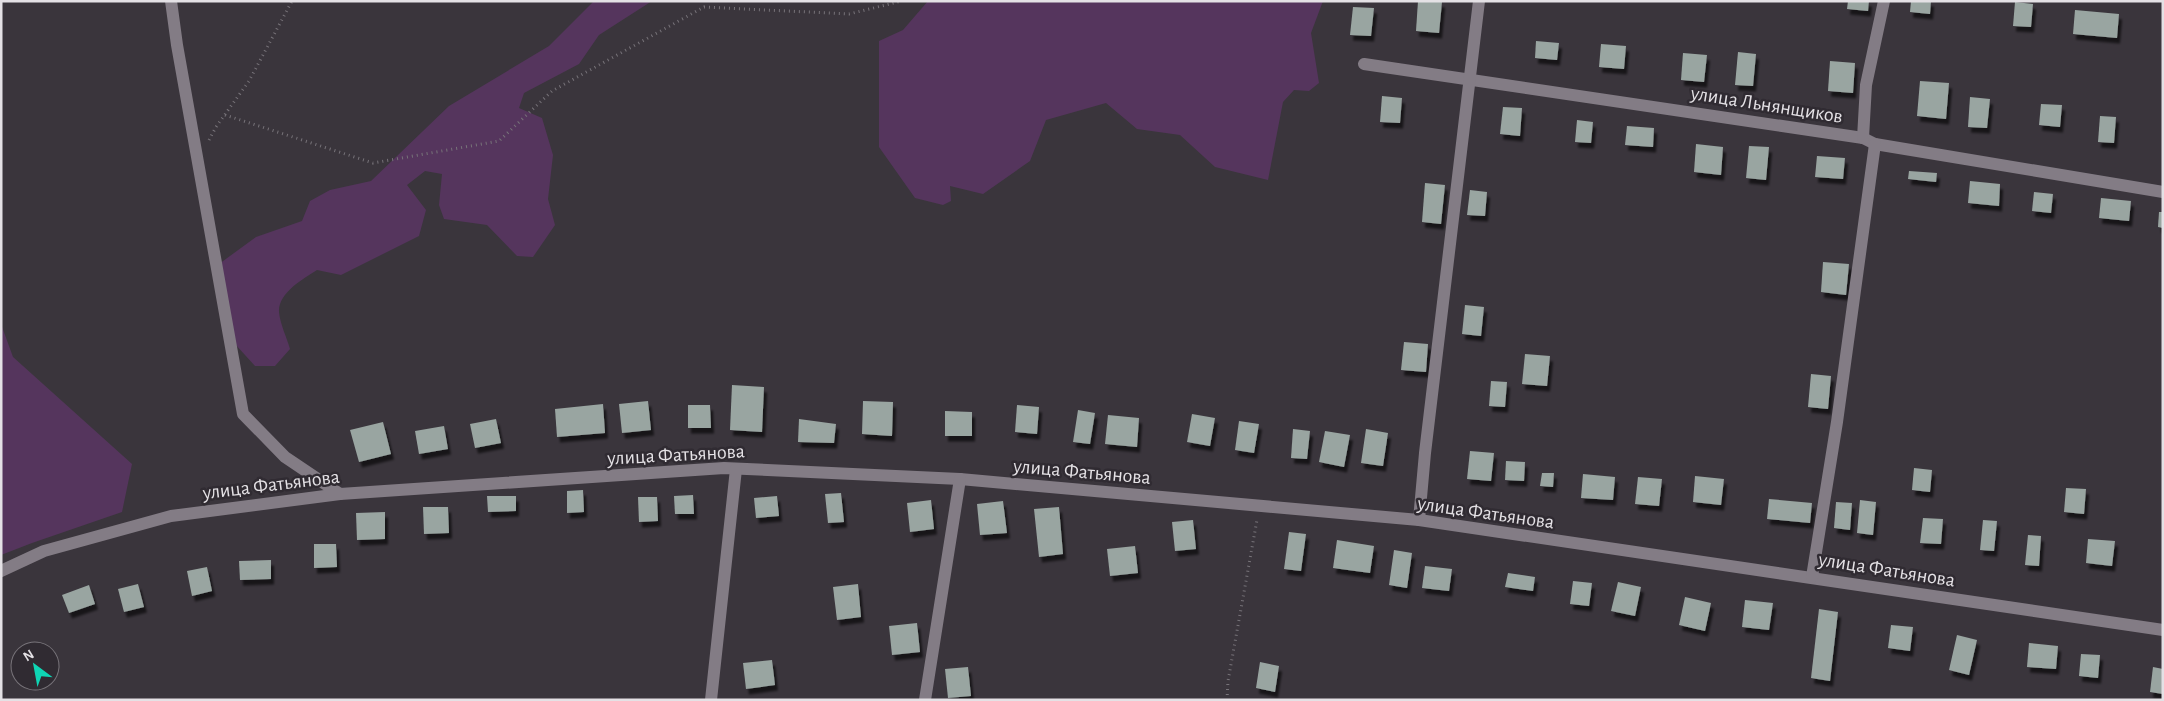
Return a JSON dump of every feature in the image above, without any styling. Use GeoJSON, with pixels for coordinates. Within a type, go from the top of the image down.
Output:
{"type":"FeatureCollection","features":[{"type":"Feature","properties":{"kind":"street"},"geometry":{"type":"LineString","coordinates":[[171,1],[244,414],[285,457],[340,494]]}},
{"type":"Feature","properties":{"kind":"street"},"geometry":{"type":"LineString","coordinates":[[1419,520],[1426,443],[1479,1]]}},
{"type":"Feature","properties":{"kind":"street"},"geometry":{"type":"LineString","coordinates":[[1863,138],[1866,85],[1884,1]]}},
{"type":"Feature","properties":{"kind":"street","name":"улица Льнянщиков"},"geometry":{"type":"LineString","coordinates":[[1364,64],[1471,78],[1863,138],[1875,144],[2163,192]]}},
{"type":"Feature","properties":{"kind":"street"},"geometry":{"type":"LineString","coordinates":[[1812,577],[1837,422],[1875,144]]}},
{"type":"Feature","properties":{"kind":"street"},"geometry":{"type":"LineString","coordinates":[[711,700],[736,469]]}},
{"type":"Feature","properties":{"kind":"street","name":"улица Фатьянова"},"geometry":{"type":"LineString","coordinates":[[1,571],[44,551],[172,516],[340,494],[736,469],[960,479],[1419,520],[2163,630]]}},
{"type":"Feature","properties":{"kind":"street"},"geometry":{"type":"LineString","coordinates":[[925,700],[960,479]]}},
{"type":"Feature","properties":{"kind":"path"},"geometry":{"type":"LineString","coordinates":[[198,161],[216,128],[249,81],[292,1]]}},
{"type":"Feature","properties":{"kind":"path"},"geometry":{"type":"LineString","coordinates":[[225,115],[373,164],[499,141],[552,91],[704,7],[849,14],[902,1]]}},
{"type":"Feature","properties":{"kind":"path"},"geometry":{"type":"LineString","coordinates":[[1227,700],[1228,681],[1260,505]]}},
{"type":"Feature","properties":{"kind":"shaded area"},"geometry":{"type":"Polygon","coordinates":[[[594,1],[652,1],[599,35],[579,64],[524,93],[519,108],[542,118],[553,155],[548,199],[555,225],[533,257],[517,256],[487,225],[444,219],[439,205],[442,174],[425,171],[407,185],[426,210],[419,236],[341,275],[317,270],[292,287],[283,299],[279,312],[290,349],[275,366],[255,366],[235,344],[219,264],[256,237],[302,221],[310,201],[330,190],[371,181],[449,106],[549,46],[594,1]]]}},
{"type":"Feature","properties":{"kind":"shaded area"},"geometry":{"type":"Polygon","coordinates":[[[928,1],[1323,1],[1311,33],[1319,83],[1309,91],[1294,90],[1283,102],[1268,180],[1215,167],[1180,135],[1137,129],[1106,103],[1046,120],[1030,161],[983,194],[950,186],[951,201],[943,205],[915,198],[879,147],[879,41],[903,30],[928,1]]]}},
{"type":"Feature","properties":{"kind":"shaded area"},"geometry":{"type":"Polygon","coordinates":[[[1,324],[13,357],[132,464],[122,512],[1,555],[1,324]]]}},
{"type":"Feature","properties":{"kind":"building"},"geometry":{"type":"Polygon","coordinates":[[[1418,1],[1442,2],[1439,33],[1416,31],[1418,1]]]}},
{"type":"Feature","properties":{"kind":"building"},"geometry":{"type":"Polygon","coordinates":[[[1848,1],[1869,1],[1868,11],[1847,9],[1848,1]]]}},
{"type":"Feature","properties":{"kind":"building"},"geometry":{"type":"Polygon","coordinates":[[[1911,1],[1931,1],[1930,14],[1910,12],[1911,1]]]}},
{"type":"Feature","properties":{"kind":"building"},"geometry":{"type":"Polygon","coordinates":[[[2015,2],[2033,4],[2031,27],[2013,26],[2015,2]]]}},
{"type":"Feature","properties":{"kind":"building"},"geometry":{"type":"Polygon","coordinates":[[[1353,7],[1374,8],[1371,36],[1350,35],[1353,7]]]}},
{"type":"Feature","properties":{"kind":"building"},"geometry":{"type":"Polygon","coordinates":[[[2075,10],[2119,14],[2117,38],[2073,34],[2075,10]]]}},
{"type":"Feature","properties":{"kind":"building"},"geometry":{"type":"Polygon","coordinates":[[[1536,41],[1559,43],[1557,60],[1535,58],[1536,41]]]}},
{"type":"Feature","properties":{"kind":"building"},"geometry":{"type":"Polygon","coordinates":[[[1601,44],[1626,46],[1624,69],[1599,67],[1601,44]]]}},
{"type":"Feature","properties":{"kind":"building"},"geometry":{"type":"Polygon","coordinates":[[[1738,52],[1756,54],[1753,86],[1735,85],[1738,52]]]}},
{"type":"Feature","properties":{"kind":"building"},"geometry":{"type":"Polygon","coordinates":[[[1683,53],[1707,55],[1704,82],[1681,80],[1683,53]]]}},
{"type":"Feature","properties":{"kind":"building"},"geometry":{"type":"Polygon","coordinates":[[[1830,61],[1855,63],[1853,93],[1828,91],[1830,61]]]}},
{"type":"Feature","properties":{"kind":"building"},"geometry":{"type":"Polygon","coordinates":[[[1920,81],[1949,83],[1946,119],[1917,116],[1920,81]]]}},
{"type":"Feature","properties":{"kind":"building"},"geometry":{"type":"Polygon","coordinates":[[[1382,96],[1402,98],[1400,123],[1380,122],[1382,96]]]}},
{"type":"Feature","properties":{"kind":"building"},"geometry":{"type":"Polygon","coordinates":[[[1970,97],[1990,99],[1987,128],[1968,127],[1970,97]]]}},
{"type":"Feature","properties":{"kind":"building"},"geometry":{"type":"Polygon","coordinates":[[[2041,104],[2062,105],[2060,127],[2039,125],[2041,104]]]}},
{"type":"Feature","properties":{"kind":"building"},"geometry":{"type":"Polygon","coordinates":[[[1503,107],[1522,108],[1520,136],[1500,134],[1503,107]]]}},
{"type":"Feature","properties":{"kind":"building"},"geometry":{"type":"Polygon","coordinates":[[[2100,116],[2116,117],[2114,143],[2098,142],[2100,116]]]}},
{"type":"Feature","properties":{"kind":"building"},"geometry":{"type":"Polygon","coordinates":[[[1577,120],[1593,122],[1591,143],[1575,142],[1577,120]]]}},
{"type":"Feature","properties":{"kind":"building"},"geometry":{"type":"Polygon","coordinates":[[[1627,126],[1654,128],[1653,147],[1625,145],[1627,126]]]}},
{"type":"Feature","properties":{"kind":"building"},"geometry":{"type":"Polygon","coordinates":[[[1696,144],[1723,147],[1721,175],[1694,172],[1696,144]]]}},
{"type":"Feature","properties":{"kind":"building"},"geometry":{"type":"Polygon","coordinates":[[[1749,146],[1769,147],[1766,180],[1746,178],[1749,146]]]}},
{"type":"Feature","properties":{"kind":"building"},"geometry":{"type":"Polygon","coordinates":[[[1817,156],[1845,158],[1843,179],[1815,177],[1817,156]]]}},
{"type":"Feature","properties":{"kind":"building"},"geometry":{"type":"Polygon","coordinates":[[[1909,171],[1937,173],[1936,182],[1908,179],[1909,171]]]}},
{"type":"Feature","properties":{"kind":"building"},"geometry":{"type":"Polygon","coordinates":[[[1970,181],[2000,184],[1999,206],[1968,203],[1970,181]]]}},
{"type":"Feature","properties":{"kind":"building"},"geometry":{"type":"Polygon","coordinates":[[[1425,183],[1445,185],[1441,224],[1422,222],[1425,183]]]}},
{"type":"Feature","properties":{"kind":"building"},"geometry":{"type":"Polygon","coordinates":[[[1470,190],[1487,192],[1485,216],[1467,215],[1470,190]]]}},
{"type":"Feature","properties":{"kind":"building"},"geometry":{"type":"Polygon","coordinates":[[[2034,192],[2053,194],[2051,213],[2032,211],[2034,192]]]}},
{"type":"Feature","properties":{"kind":"building"},"geometry":{"type":"Polygon","coordinates":[[[2101,198],[2131,201],[2129,221],[2099,218],[2101,198]]]}},
{"type":"Feature","properties":{"kind":"building"},"geometry":{"type":"Polygon","coordinates":[[[2159,212],[2163,212],[2163,228],[2158,227],[2159,212]]]}},
{"type":"Feature","properties":{"kind":"building"},"geometry":{"type":"Polygon","coordinates":[[[1823,262],[1849,264],[1846,295],[1821,292],[1823,262]]]}},
{"type":"Feature","properties":{"kind":"building"},"geometry":{"type":"Polygon","coordinates":[[[1465,305],[1484,307],[1481,336],[1462,334],[1465,305]]]}},
{"type":"Feature","properties":{"kind":"building"},"geometry":{"type":"Polygon","coordinates":[[[1404,342],[1428,344],[1426,372],[1401,370],[1404,342]]]}},
{"type":"Feature","properties":{"kind":"building"},"geometry":{"type":"Polygon","coordinates":[[[1525,354],[1550,356],[1547,386],[1522,384],[1525,354]]]}},
{"type":"Feature","properties":{"kind":"building"},"geometry":{"type":"Polygon","coordinates":[[[1811,374],[1831,376],[1828,409],[1808,407],[1811,374]]]}},
{"type":"Feature","properties":{"kind":"building"},"geometry":{"type":"Polygon","coordinates":[[[1491,381],[1507,382],[1505,407],[1489,406],[1491,381]]]}},
{"type":"Feature","properties":{"kind":"building"},"geometry":{"type":"Polygon","coordinates":[[[732,385],[764,387],[762,432],[730,430],[732,385]]]}},
{"type":"Feature","properties":{"kind":"building"},"geometry":{"type":"Polygon","coordinates":[[[648,401],[651,430],[622,433],[619,404],[648,401]]]}},
{"type":"Feature","properties":{"kind":"building"},"geometry":{"type":"Polygon","coordinates":[[[863,401],[893,402],[892,436],[862,434],[863,401]]]}},
{"type":"Feature","properties":{"kind":"building"},"geometry":{"type":"Polygon","coordinates":[[[603,404],[605,433],[557,437],[555,409],[603,404]]]}},
{"type":"Feature","properties":{"kind":"building"},"geometry":{"type":"Polygon","coordinates":[[[688,405],[710,405],[711,428],[688,428],[688,405]]]}},
{"type":"Feature","properties":{"kind":"building"},"geometry":{"type":"Polygon","coordinates":[[[1017,405],[1039,407],[1037,434],[1015,432],[1017,405]]]}},
{"type":"Feature","properties":{"kind":"building"},"geometry":{"type":"Polygon","coordinates":[[[1078,410],[1095,413],[1090,444],[1073,442],[1078,410]]]}},
{"type":"Feature","properties":{"kind":"building"},"geometry":{"type":"Polygon","coordinates":[[[945,411],[972,412],[972,436],[945,436],[945,411]]]}},
{"type":"Feature","properties":{"kind":"building"},"geometry":{"type":"Polygon","coordinates":[[[1192,414],[1215,418],[1210,446],[1187,442],[1192,414]]]}},
{"type":"Feature","properties":{"kind":"building"},"geometry":{"type":"Polygon","coordinates":[[[1108,415],[1139,418],[1137,447],[1105,444],[1108,415]]]}},
{"type":"Feature","properties":{"kind":"building"},"geometry":{"type":"Polygon","coordinates":[[[496,419],[501,443],[475,448],[470,424],[496,419]]]}},
{"type":"Feature","properties":{"kind":"building"},"geometry":{"type":"Polygon","coordinates":[[[799,419],[836,424],[834,443],[798,442],[799,419]]]}},
{"type":"Feature","properties":{"kind":"building"},"geometry":{"type":"Polygon","coordinates":[[[1239,421],[1259,424],[1254,453],[1235,450],[1239,421]]]}},
{"type":"Feature","properties":{"kind":"building"},"geometry":{"type":"Polygon","coordinates":[[[383,422],[391,454],[359,462],[350,430],[383,422]]]}},
{"type":"Feature","properties":{"kind":"building"},"geometry":{"type":"Polygon","coordinates":[[[444,426],[448,449],[419,454],[415,431],[444,426]]]}},
{"type":"Feature","properties":{"kind":"building"},"geometry":{"type":"Polygon","coordinates":[[[1293,429],[1310,431],[1307,459],[1291,458],[1293,429]]]}},
{"type":"Feature","properties":{"kind":"building"},"geometry":{"type":"Polygon","coordinates":[[[1366,429],[1388,433],[1383,466],[1361,463],[1366,429]]]}},
{"type":"Feature","properties":{"kind":"building"},"geometry":{"type":"Polygon","coordinates":[[[1325,431],[1350,435],[1344,467],[1319,462],[1325,431]]]}},
{"type":"Feature","properties":{"kind":"building"},"geometry":{"type":"Polygon","coordinates":[[[1470,451],[1494,453],[1491,481],[1467,479],[1470,451]]]}},
{"type":"Feature","properties":{"kind":"building"},"geometry":{"type":"Polygon","coordinates":[[[1506,461],[1525,462],[1524,481],[1505,480],[1506,461]]]}},
{"type":"Feature","properties":{"kind":"building"},"geometry":{"type":"Polygon","coordinates":[[[1914,468],[1932,470],[1930,492],[1912,490],[1914,468]]]}},
{"type":"Feature","properties":{"kind":"building"},"geometry":{"type":"Polygon","coordinates":[[[1542,473],[1554,473],[1553,487],[1540,486],[1542,473]]]}},
{"type":"Feature","properties":{"kind":"building"},"geometry":{"type":"Polygon","coordinates":[[[1583,474],[1615,477],[1613,500],[1581,498],[1583,474]]]}},
{"type":"Feature","properties":{"kind":"building"},"geometry":{"type":"Polygon","coordinates":[[[1695,476],[1724,479],[1721,505],[1693,502],[1695,476]]]}},
{"type":"Feature","properties":{"kind":"building"},"geometry":{"type":"Polygon","coordinates":[[[1638,477],[1662,479],[1659,506],[1635,504],[1638,477]]]}},
{"type":"Feature","properties":{"kind":"building"},"geometry":{"type":"Polygon","coordinates":[[[2066,488],[2086,489],[2084,514],[2064,512],[2066,488]]]}},
{"type":"Feature","properties":{"kind":"building"},"geometry":{"type":"Polygon","coordinates":[[[583,490],[584,512],[567,513],[567,491],[583,490]]]}},
{"type":"Feature","properties":{"kind":"building"},"geometry":{"type":"Polygon","coordinates":[[[841,493],[844,522],[828,523],[825,494],[841,493]]]}},
{"type":"Feature","properties":{"kind":"building"},"geometry":{"type":"Polygon","coordinates":[[[693,495],[694,514],[675,514],[674,496],[693,495]]]}},
{"type":"Feature","properties":{"kind":"building"},"geometry":{"type":"Polygon","coordinates":[[[487,496],[516,496],[516,511],[488,512],[487,496]]]}},
{"type":"Feature","properties":{"kind":"building"},"geometry":{"type":"Polygon","coordinates":[[[777,496],[779,516],[756,518],[754,498],[777,496]]]}},
{"type":"Feature","properties":{"kind":"building"},"geometry":{"type":"Polygon","coordinates":[[[638,497],[657,497],[658,521],[639,522],[638,497]]]}},
{"type":"Feature","properties":{"kind":"building"},"geometry":{"type":"Polygon","coordinates":[[[1769,499],[1812,503],[1810,523],[1767,519],[1769,499]]]}},
{"type":"Feature","properties":{"kind":"building"},"geometry":{"type":"Polygon","coordinates":[[[931,500],[934,529],[910,532],[907,503],[931,500]]]}},
{"type":"Feature","properties":{"kind":"building"},"geometry":{"type":"Polygon","coordinates":[[[1860,500],[1876,502],[1873,535],[1857,533],[1860,500]]]}},
{"type":"Feature","properties":{"kind":"building"},"geometry":{"type":"Polygon","coordinates":[[[1003,501],[1007,533],[980,535],[977,504],[1003,501]]]}},
{"type":"Feature","properties":{"kind":"building"},"geometry":{"type":"Polygon","coordinates":[[[1836,502],[1852,503],[1850,530],[1834,528],[1836,502]]]}},
{"type":"Feature","properties":{"kind":"building"},"geometry":{"type":"Polygon","coordinates":[[[423,507],[448,507],[449,533],[424,534],[423,507]]]}},
{"type":"Feature","properties":{"kind":"building"},"geometry":{"type":"Polygon","coordinates":[[[1059,507],[1063,554],[1039,557],[1034,509],[1059,507]]]}},
{"type":"Feature","properties":{"kind":"building"},"geometry":{"type":"Polygon","coordinates":[[[385,512],[385,539],[357,540],[356,513],[385,512]]]}},
{"type":"Feature","properties":{"kind":"building"},"geometry":{"type":"Polygon","coordinates":[[[1923,518],[1943,519],[1941,544],[1920,543],[1923,518]]]}},
{"type":"Feature","properties":{"kind":"building"},"geometry":{"type":"Polygon","coordinates":[[[1193,520],[1196,549],[1175,551],[1172,522],[1193,520]]]}},
{"type":"Feature","properties":{"kind":"building"},"geometry":{"type":"Polygon","coordinates":[[[1983,520],[1997,521],[1994,551],[1980,550],[1983,520]]]}},
{"type":"Feature","properties":{"kind":"building"},"geometry":{"type":"Polygon","coordinates":[[[1289,532],[1306,534],[1301,571],[1284,569],[1289,532]]]}},
{"type":"Feature","properties":{"kind":"building"},"geometry":{"type":"Polygon","coordinates":[[[2028,535],[2041,536],[2039,566],[2025,565],[2028,535]]]}},
{"type":"Feature","properties":{"kind":"building"},"geometry":{"type":"Polygon","coordinates":[[[2088,539],[2115,541],[2112,566],[2086,563],[2088,539]]]}},
{"type":"Feature","properties":{"kind":"building"},"geometry":{"type":"Polygon","coordinates":[[[1337,540],[1374,546],[1370,573],[1333,568],[1337,540]]]}},
{"type":"Feature","properties":{"kind":"building"},"geometry":{"type":"Polygon","coordinates":[[[314,544],[336,544],[337,567],[314,568],[314,544]]]}},
{"type":"Feature","properties":{"kind":"building"},"geometry":{"type":"Polygon","coordinates":[[[1135,546],[1138,573],[1110,576],[1107,549],[1135,546]]]}},
{"type":"Feature","properties":{"kind":"building"},"geometry":{"type":"Polygon","coordinates":[[[1394,550],[1412,553],[1407,588],[1389,585],[1394,550]]]}},
{"type":"Feature","properties":{"kind":"building"},"geometry":{"type":"Polygon","coordinates":[[[271,560],[271,579],[240,580],[239,561],[271,560]]]}},
{"type":"Feature","properties":{"kind":"building"},"geometry":{"type":"Polygon","coordinates":[[[1425,566],[1452,569],[1449,591],[1422,588],[1425,566]]]}},
{"type":"Feature","properties":{"kind":"building"},"geometry":{"type":"Polygon","coordinates":[[[207,567],[212,591],[192,596],[187,571],[207,567]]]}},
{"type":"Feature","properties":{"kind":"building"},"geometry":{"type":"Polygon","coordinates":[[[1508,573],[1535,577],[1533,591],[1505,587],[1508,573]]]}},
{"type":"Feature","properties":{"kind":"building"},"geometry":{"type":"Polygon","coordinates":[[[1573,581],[1592,583],[1589,606],[1570,604],[1573,581]]]}},
{"type":"Feature","properties":{"kind":"building"},"geometry":{"type":"Polygon","coordinates":[[[1618,582],[1641,587],[1635,616],[1611,611],[1618,582]]]}},
{"type":"Feature","properties":{"kind":"building"},"geometry":{"type":"Polygon","coordinates":[[[138,584],[144,607],[124,612],[118,589],[138,584]]]}},
{"type":"Feature","properties":{"kind":"building"},"geometry":{"type":"Polygon","coordinates":[[[858,584],[861,617],[837,620],[833,587],[858,584]]]}},
{"type":"Feature","properties":{"kind":"building"},"geometry":{"type":"Polygon","coordinates":[[[89,585],[95,604],[69,613],[62,595],[89,585]]]}},
{"type":"Feature","properties":{"kind":"building"},"geometry":{"type":"Polygon","coordinates":[[[1685,597],[1711,603],[1705,631],[1679,625],[1685,597]]]}},
{"type":"Feature","properties":{"kind":"building"},"geometry":{"type":"Polygon","coordinates":[[[1745,600],[1773,603],[1769,630],[1742,627],[1745,600]]]}},
{"type":"Feature","properties":{"kind":"building"},"geometry":{"type":"Polygon","coordinates":[[[1819,609],[1838,612],[1830,681],[1811,678],[1819,609]]]}},
{"type":"Feature","properties":{"kind":"building"},"geometry":{"type":"Polygon","coordinates":[[[917,623],[920,652],[892,655],[889,626],[917,623]]]}},
{"type":"Feature","properties":{"kind":"building"},"geometry":{"type":"Polygon","coordinates":[[[1891,625],[1913,627],[1910,651],[1888,648],[1891,625]]]}},
{"type":"Feature","properties":{"kind":"building"},"geometry":{"type":"Polygon","coordinates":[[[1957,635],[1977,640],[1969,675],[1949,670],[1957,635]]]}},
{"type":"Feature","properties":{"kind":"building"},"geometry":{"type":"Polygon","coordinates":[[[2029,643],[2058,646],[2056,669],[2027,667],[2029,643]]]}},
{"type":"Feature","properties":{"kind":"building"},"geometry":{"type":"Polygon","coordinates":[[[2081,654],[2100,655],[2098,678],[2079,676],[2081,654]]]}},
{"type":"Feature","properties":{"kind":"building"},"geometry":{"type":"Polygon","coordinates":[[[772,660],[775,685],[746,689],[743,663],[772,660]]]}},
{"type":"Feature","properties":{"kind":"building"},"geometry":{"type":"Polygon","coordinates":[[[1260,662],[1279,666],[1275,692],[1256,688],[1260,662]]]}},
{"type":"Feature","properties":{"kind":"building"},"geometry":{"type":"Polygon","coordinates":[[[968,667],[971,696],[948,698],[945,669],[968,667]]]}},
{"type":"Feature","properties":{"kind":"building"},"geometry":{"type":"Polygon","coordinates":[[[2153,667],[2163,669],[2163,694],[2150,692],[2153,667]]]}}]}
